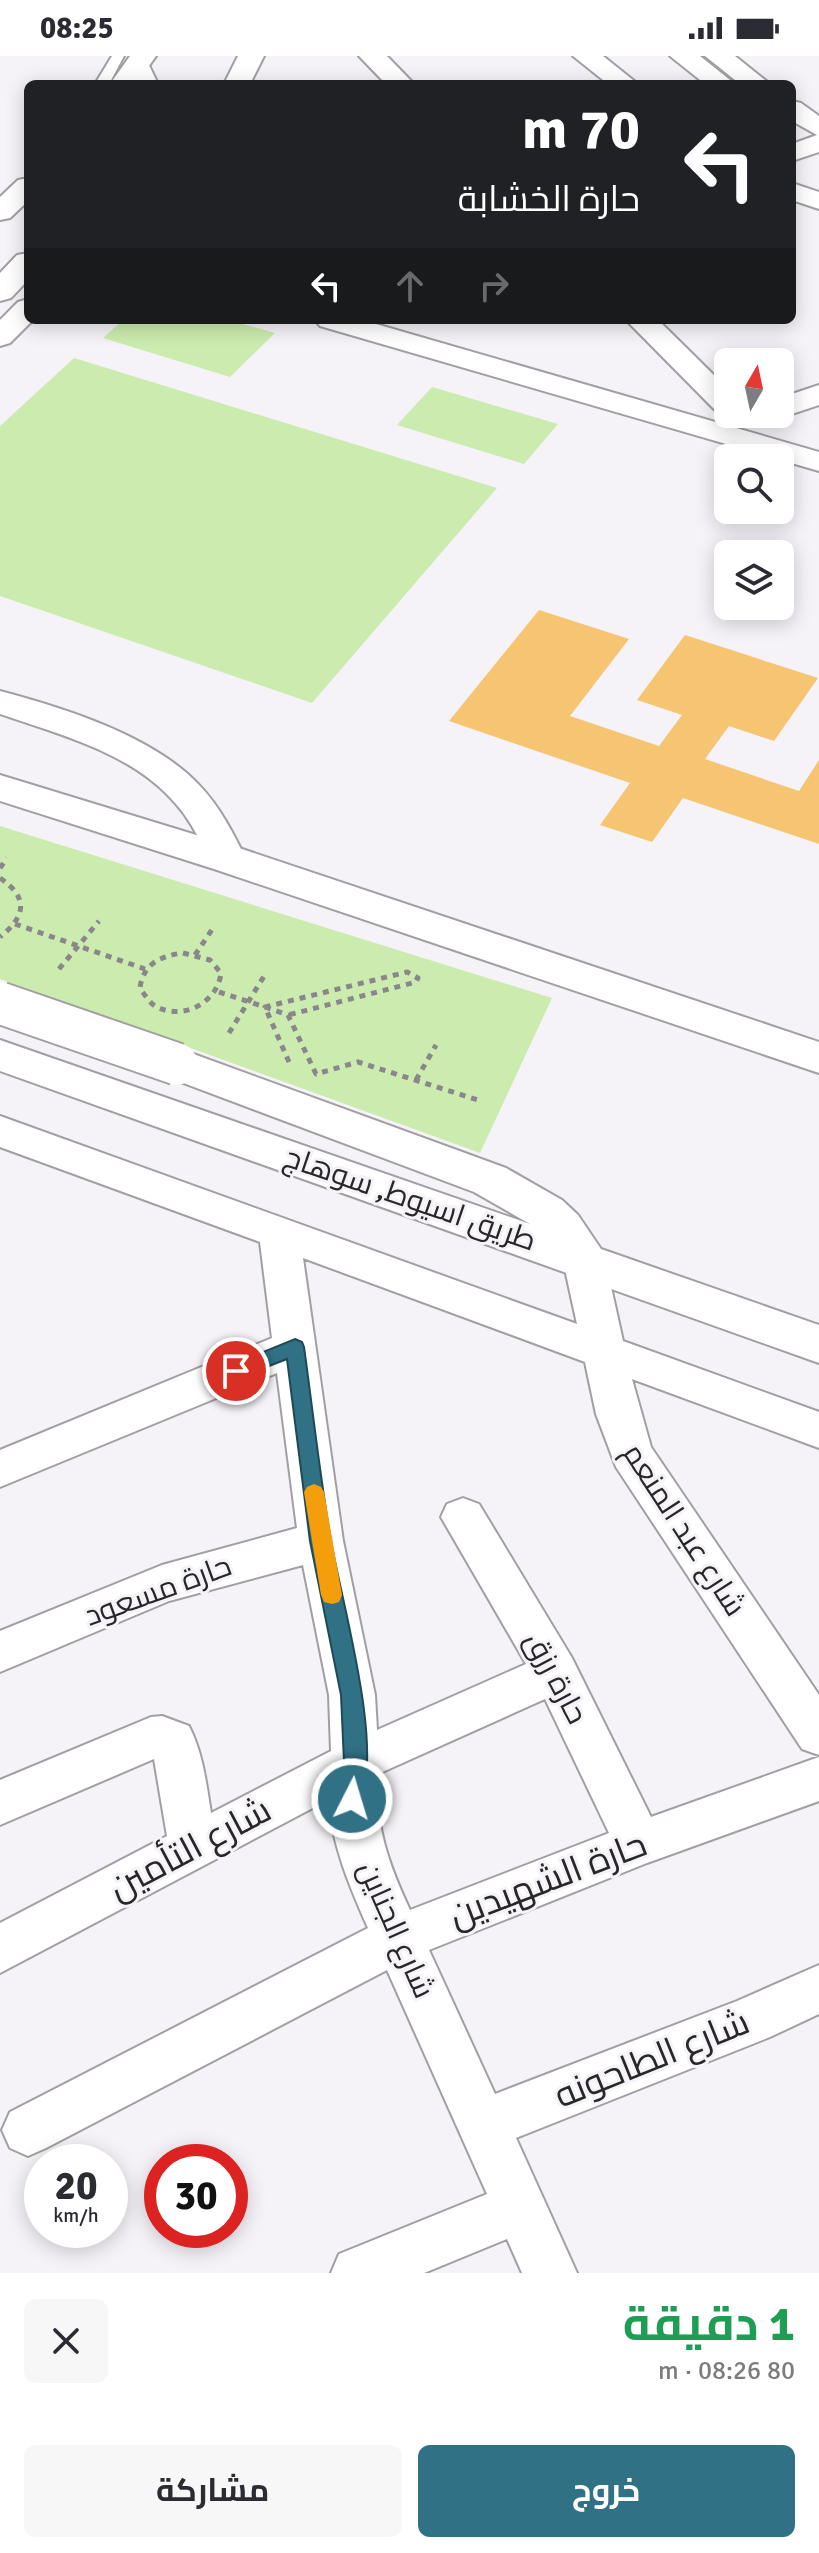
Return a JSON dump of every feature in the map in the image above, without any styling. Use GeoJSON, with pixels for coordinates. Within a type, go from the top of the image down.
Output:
{"type":"FeatureCollection","features":[{"type":"Feature","properties":{"kind":"main road"},"geometry":{"type":"LineString","coordinates":[[0,261],[24,237]]}},
{"type":"Feature","properties":{"kind":"main road"},"geometry":{"type":"LineString","coordinates":[[0,291],[24,266]]}},
{"type":"Feature","properties":{"kind":"main road"},"geometry":{"type":"LineString","coordinates":[[0,788],[228,859],[819,1058]]}},
{"type":"Feature","properties":{"kind":"main road"},"geometry":{"type":"LineString","coordinates":[[0,1003],[177,1064],[490,1180],[546,1212],[562,1227],[584,1260]]}},
{"type":"Feature","properties":{"kind":"main road","name":"طريق اسيوط, سوهاج"},"geometry":{"type":"LineString","coordinates":[[0,1055],[819,1344]]}},
{"type":"Feature","properties":{"kind":"street"},"geometry":{"type":"LineString","coordinates":[[239,80],[251,56]]}},
{"type":"Feature","properties":{"kind":"street"},"geometry":{"type":"LineString","coordinates":[[372,56],[397,80]]}},
{"type":"Feature","properties":{"kind":"street"},"geometry":{"type":"LineString","coordinates":[[586,56],[619,80]]}},
{"type":"Feature","properties":{"kind":"street"},"geometry":{"type":"LineString","coordinates":[[683,56],[716,80]]}},
{"type":"Feature","properties":{"kind":"street"},"geometry":{"type":"LineString","coordinates":[[718,56],[751,80]]}},
{"type":"Feature","properties":{"kind":"street"},"geometry":{"type":"LineString","coordinates":[[796,118],[808,143]]}},
{"type":"Feature","properties":{"kind":"street"},"geometry":{"type":"LineString","coordinates":[[0,212],[24,190]]}},
{"type":"Feature","properties":{"kind":"street"},"geometry":{"type":"LineString","coordinates":[[796,192],[819,201]]}},
{"type":"Feature","properties":{"kind":"street"},"geometry":{"type":"LineString","coordinates":[[0,337],[24,312]]}},
{"type":"Feature","properties":{"kind":"street"},"geometry":{"type":"LineString","coordinates":[[347,324],[714,412]]}},
{"type":"Feature","properties":{"kind":"street"},"geometry":{"type":"LineString","coordinates":[[645,324],[714,393]]}},
{"type":"Feature","properties":{"kind":"street"},"geometry":{"type":"LineString","coordinates":[[794,404],[819,394]]}},
{"type":"Feature","properties":{"kind":"street"},"geometry":{"type":"LineString","coordinates":[[757,428],[819,462]]}},
{"type":"Feature","properties":{"kind":"street"},"geometry":{"type":"LineString","coordinates":[[0,702],[142,755],[186,790],[203,811],[228,859]]}},
{"type":"Feature","properties":{"kind":"street"},"geometry":{"type":"LineString","coordinates":[[0,1131],[819,1430]]}},
{"type":"Feature","properties":{"kind":"street","name":"شارع الجناين"},"geometry":{"type":"LineString","coordinates":[[279,1233],[321,1541],[352,1695],[355,1762],[352,1799],[356,1836],[368,1872],[550,2273]]}},
{"type":"Feature","properties":{"kind":"street","name":"شارع عبد المنعم"},"geometry":{"type":"LineString","coordinates":[[584,1260],[603,1351],[631,1454],[819,1734]]}},
{"type":"Feature","properties":{"kind":"street"},"geometry":{"type":"LineString","coordinates":[[0,1469],[295,1347]]}},
{"type":"Feature","properties":{"kind":"street","name":"حارة رزق"},"geometry":{"type":"LineString","coordinates":[[463,1517],[556,1672],[639,1844]]}},
{"type":"Feature","properties":{"kind":"street","name":"حارة مسعود"},"geometry":{"type":"LineString","coordinates":[[0,1652],[162,1584],[321,1541]]}},
{"type":"Feature","properties":{"kind":"street","name":"شارع التأمين"},"geometry":{"type":"LineString","coordinates":[[0,1949],[355,1762],[556,1672]]}},
{"type":"Feature","properties":{"kind":"street"},"geometry":{"type":"LineString","coordinates":[[0,1803],[151,1738],[162,1737],[172,1741],[177,1751],[193,1848]]}},
{"type":"Feature","properties":{"kind":"street","name":"حارة الشهيدين"},"geometry":{"type":"LineString","coordinates":[[28,2130],[398,1938],[639,1844],[819,1779]]}},
{"type":"Feature","properties":{"kind":"street","name":"شارع الطاحونه"},"geometry":{"type":"LineString","coordinates":[[483,2125],[752,2020],[819,1989]]}},
{"type":"Feature","properties":{"kind":"street"},"geometry":{"type":"LineString","coordinates":[[358,2273],[521,2207]]}},
{"type":"Feature","properties":{"kind":"lane"},"geometry":{"type":"LineString","coordinates":[[110,80],[133,69]]}},
{"type":"Feature","properties":{"kind":"path"},"geometry":{"type":"LineString","coordinates":[[0,868],[7,858]]}},
{"type":"Feature","properties":{"kind":"path"},"geometry":{"type":"LineString","coordinates":[[0,878],[19,894],[22,909],[15,924],[0,937]]}},
{"type":"Feature","properties":{"kind":"path"},"geometry":{"type":"LineString","coordinates":[[59,969],[99,921]]}},
{"type":"Feature","properties":{"kind":"path"},"geometry":{"type":"LineString","coordinates":[[15,924],[145,969]]}},
{"type":"Feature","properties":{"kind":"path"},"geometry":{"type":"LineString","coordinates":[[195,955],[213,928]]}},
{"type":"Feature","properties":{"kind":"path"},"geometry":{"type":"LineString","coordinates":[[195,955],[209,960],[218,969],[222,980],[219,992],[205,1005],[164,1009],[144,997],[140,978],[145,969],[161,957],[195,955]]}},
{"type":"Feature","properties":{"kind":"path"},"geometry":{"type":"LineString","coordinates":[[219,992],[288,1015],[401,986],[418,978],[407,972],[265,1007]]}},
{"type":"Feature","properties":{"kind":"path"},"geometry":{"type":"LineString","coordinates":[[229,1033],[266,973]]}},
{"type":"Feature","properties":{"kind":"path"},"geometry":{"type":"LineString","coordinates":[[265,1007],[291,1067]]}},
{"type":"Feature","properties":{"kind":"path"},"geometry":{"type":"LineString","coordinates":[[288,1015],[316,1074],[358,1062],[478,1100]]}},
{"type":"Feature","properties":{"kind":"path"},"geometry":{"type":"LineString","coordinates":[[416,1080],[436,1045]]}},
{"type":"Feature","properties":{"kind":"green space"},"geometry":{"type":"Polygon","coordinates":[[[119,324],[243,324],[275,333],[230,377],[103,338],[119,324]]]}},
{"type":"Feature","properties":{"kind":"green space"},"geometry":{"type":"Polygon","coordinates":[[[74,358],[497,488],[312,703],[0,596],[0,426],[74,358]]]}},
{"type":"Feature","properties":{"kind":"green space"},"geometry":{"type":"Polygon","coordinates":[[[432,387],[558,424],[524,464],[397,425],[432,387]]]}},
{"type":"Feature","properties":{"kind":"green space"},"geometry":{"type":"Polygon","coordinates":[[[0,826],[552,998],[480,1153],[0,979],[0,826]]]}},
{"type":"Feature","properties":{"kind":"building"},"geometry":{"type":"Polygon","coordinates":[[[539,610],[629,639],[570,716],[659,746],[682,715],[637,700],[685,635],[818,678],[774,741],[729,726],[705,759],[799,791],[819,760],[819,844],[683,798],[652,842],[600,825],[630,783],[449,721],[539,610]]]}},
{"type":"Feature","properties":{"kind":"slow traffic"},"geometry":{"type":"LineString","coordinates":[[314,1492],[332,1595]]}},
{"type":"Feature","properties":{"kind":"route"},"geometry":{"type":"LineString","coordinates":[[236,1371],[295,1347],[321,1541],[355,1717],[352,1799]]}}]}
